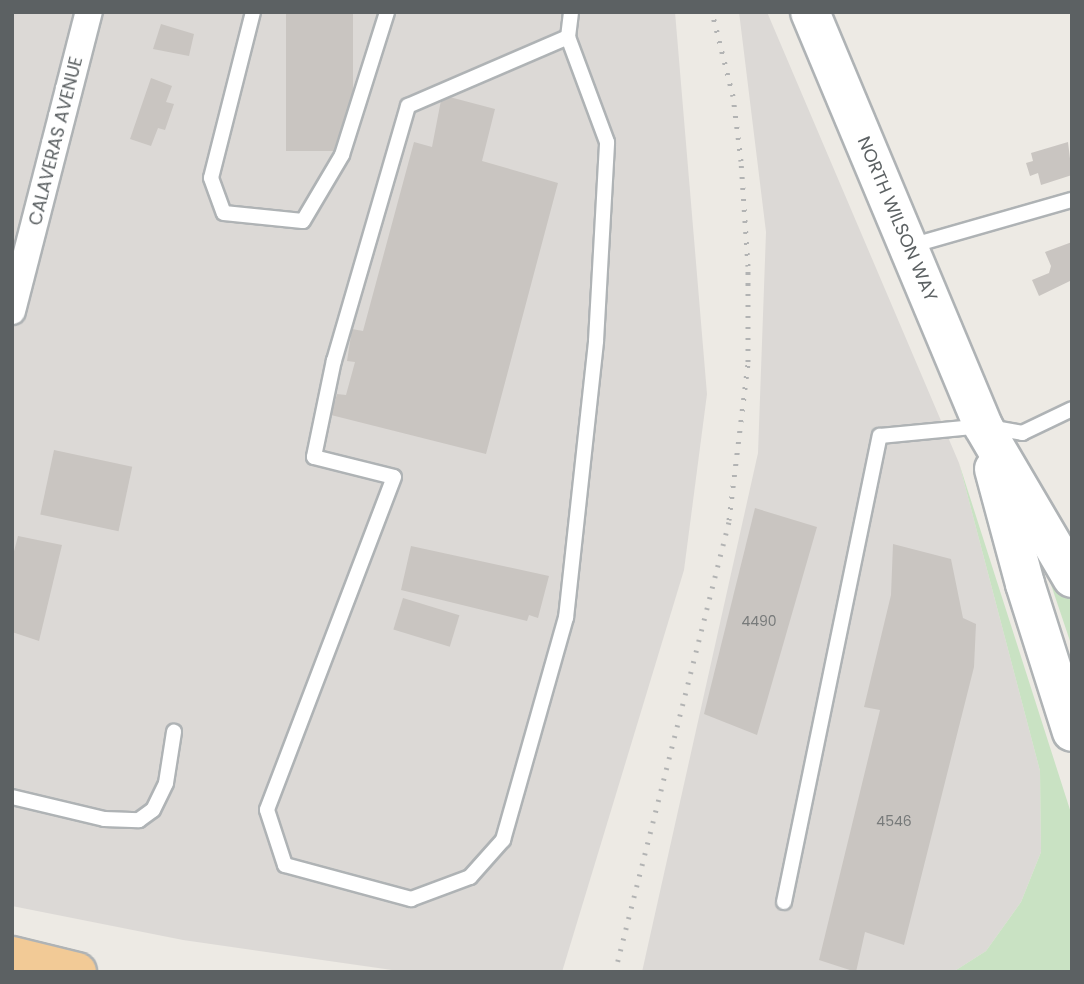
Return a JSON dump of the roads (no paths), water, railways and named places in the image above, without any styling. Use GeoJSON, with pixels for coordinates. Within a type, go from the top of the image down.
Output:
{"type":"FeatureCollection","features":[{"type":"Feature","properties":{"kind":"highway"},"geometry":{"type":"LineString","coordinates":[[12,956],[77,972]]}},
{"type":"Feature","properties":{"kind":"main road","name":"NORTH WILSON WAY"},"geometry":{"type":"LineString","coordinates":[[810,12],[983,426],[1025,584],[1072,732]]}},
{"type":"Feature","properties":{"kind":"main road","name":"NORTH WILSON WAY"},"geometry":{"type":"LineString","coordinates":[[983,426],[1072,578]]}},
{"type":"Feature","properties":{"kind":"street","name":"CALAVERAS AVENUE"},"geometry":{"type":"LineString","coordinates":[[13,303],[89,12]]}},
{"type":"Feature","properties":{"kind":"lane"},"geometry":{"type":"LineString","coordinates":[[253,12],[211,178],[224,213],[303,221],[342,155],[387,12]]}},
{"type":"Feature","properties":{"kind":"lane"},"geometry":{"type":"LineString","coordinates":[[568,37],[408,106],[334,360],[314,457],[394,477],[267,810],[285,865],[411,899],[470,877],[503,840],[566,618],[596,341],[607,142],[568,37],[571,12]]}},
{"type":"Feature","properties":{"kind":"lane"},"geometry":{"type":"LineString","coordinates":[[909,246],[1072,200]]}},
{"type":"Feature","properties":{"kind":"lane"},"geometry":{"type":"LineString","coordinates":[[784,902],[880,436],[983,426],[1022,433],[1072,409]]}},
{"type":"Feature","properties":{"kind":"lane"},"geometry":{"type":"LineString","coordinates":[[12,797],[104,819],[139,820],[153,810],[166,783],[174,732]]}},
{"type":"Feature","properties":{"kind":"railway"},"geometry":{"type":"LineString","coordinates":[[615,972],[729,520],[748,362],[748,266],[741,161],[733,96],[712,12]]}}]}
